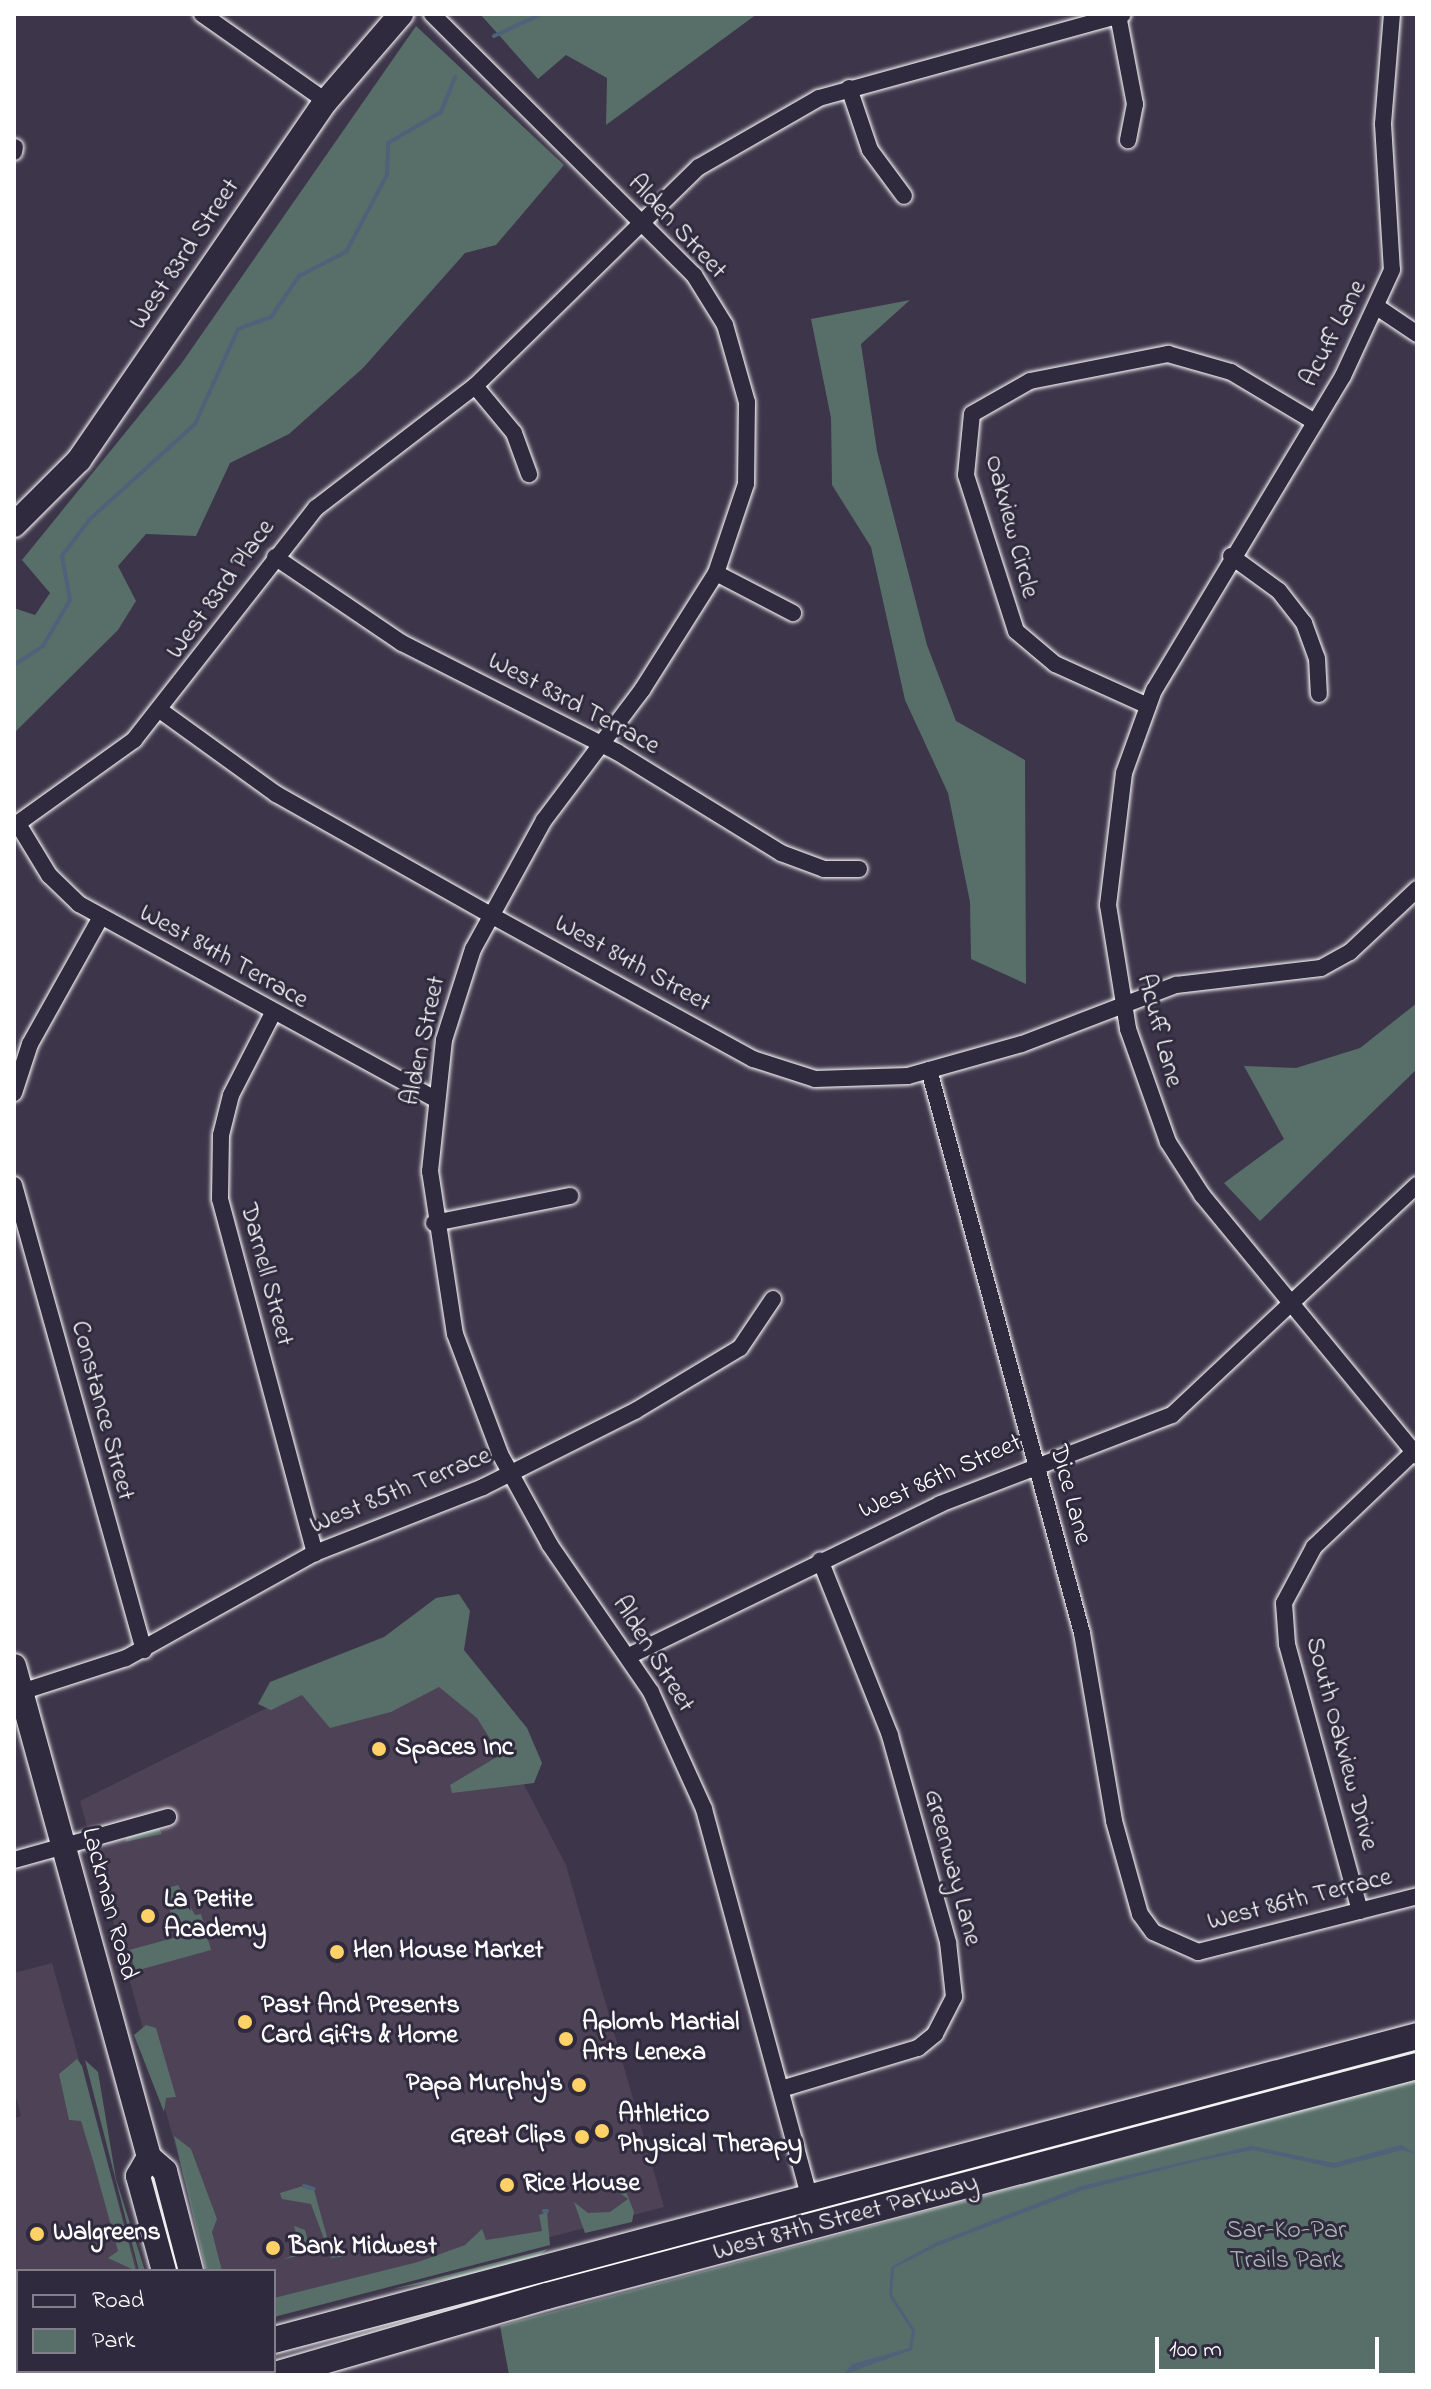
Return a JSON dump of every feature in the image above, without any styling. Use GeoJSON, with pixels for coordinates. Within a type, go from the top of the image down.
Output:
{"type":"FeatureCollection","features":[{"type":"Feature","properties":{"kind":"main road","name":"West 83rd Street"},"geometry":{"type":"LineString","coordinates":[[14,525],[79,460],[326,101],[401,14]]}},
{"type":"Feature","properties":{"kind":"main road","name":"Lackman Road"},"geometry":{"type":"LineString","coordinates":[[14,1666],[149,2157],[165,2171],[190,2269]]}},
{"type":"Feature","properties":{"kind":"main road","name":"West 87th Street Parkway"},"geometry":{"type":"LineString","coordinates":[[276,2339],[1417,2036]]}},
{"type":"Feature","properties":{"kind":"main road","name":"West 87th Street Parkway"},"geometry":{"type":"LineString","coordinates":[[275,2375],[547,2296],[1417,2066]]}},
{"type":"Feature","properties":{"kind":"main road","name":"Lackman Road"},"geometry":{"type":"LineString","coordinates":[[149,2157],[138,2176],[163,2269]]}},
{"type":"Feature","properties":{"kind":"street"},"geometry":{"type":"LineString","coordinates":[[202,14],[326,101]]}},
{"type":"Feature","properties":{"kind":"street","name":"Alden Street"},"geometry":{"type":"LineString","coordinates":[[432,14],[694,275],[739,362],[747,402],[746,484],[716,573],[600,744],[544,820],[489,914],[458,989],[435,1099],[434,1223],[455,1334],[510,1473],[629,1656],[704,1809],[810,2199]]}},
{"type":"Feature","properties":{"kind":"street","name":"Acuff Lane"},"geometry":{"type":"LineString","coordinates":[[1392,14],[1383,124],[1392,270],[1380,309],[1315,422],[1231,556],[1148,706],[1124,773],[1112,844],[1108,905],[1122,1004],[1168,1142],[1202,1195],[1295,1300],[1416,1452]]}},
{"type":"Feature","properties":{"kind":"street","name":"West 83rd Place"},"geometry":{"type":"LineString","coordinates":[[16,825],[103,768],[161,711],[275,557],[316,508],[475,386],[640,221],[742,137],[849,88],[1120,15],[1135,104],[1128,140]]}},
{"type":"Feature","properties":{"kind":"street"},"geometry":{"type":"LineString","coordinates":[[849,88],[870,150],[904,196]]}},
{"type":"Feature","properties":{"kind":"street"},"geometry":{"type":"LineString","coordinates":[[1380,309],[1417,334]]}},
{"type":"Feature","properties":{"kind":"street","name":"Oakview Circle"},"geometry":{"type":"LineString","coordinates":[[1148,706],[1055,664],[1016,631],[966,475],[965,411],[1030,381],[1168,354],[1231,372],[1315,422]]}},
{"type":"Feature","properties":{"kind":"street"},"geometry":{"type":"LineString","coordinates":[[475,386],[514,433],[529,474]]}},
{"type":"Feature","properties":{"kind":"street"},"geometry":{"type":"LineString","coordinates":[[1231,556],[1279,591],[1304,623],[1317,658],[1319,694]]}},
{"type":"Feature","properties":{"kind":"street","name":"West 83rd Terrace"},"geometry":{"type":"LineString","coordinates":[[275,557],[402,643],[600,744],[781,853],[824,869],[859,869]]}},
{"type":"Feature","properties":{"kind":"street"},"geometry":{"type":"LineString","coordinates":[[716,573],[793,613]]}},
{"type":"Feature","properties":{"kind":"street","name":"West 84th Street"},"geometry":{"type":"LineString","coordinates":[[161,711],[276,794],[489,914],[783,1071],[851,1082],[929,1070],[1022,1044],[1122,1004],[1218,977],[1321,968],[1350,952],[1417,889]]}},
{"type":"Feature","properties":{"kind":"street","name":"West 84th Terrace"},"geometry":{"type":"LineString","coordinates":[[16,825],[49,875],[101,917],[435,1099]]}},
{"type":"Feature","properties":{"kind":"street"},"geometry":{"type":"LineString","coordinates":[[14,1093],[30,1044],[101,917]]}},
{"type":"Feature","properties":{"kind":"street","name":"Darnell Street"},"geometry":{"type":"LineString","coordinates":[[273,1013],[231,1095],[221,1135],[220,1199],[315,1553]]}},
{"type":"Feature","properties":{"kind":"street","name":"Dice Lane"},"geometry":{"type":"LineString","coordinates":[[929,1070],[1088,1660],[1114,1821],[1132,1892],[1153,1932]]}},
{"type":"Feature","properties":{"kind":"street","name":"Constance Street"},"geometry":{"type":"LineString","coordinates":[[14,1185],[144,1650]]}},
{"type":"Feature","properties":{"kind":"street"},"geometry":{"type":"LineString","coordinates":[[1295,1300],[1417,1185]]}},
{"type":"Feature","properties":{"kind":"street"},"geometry":{"type":"LineString","coordinates":[[434,1223],[570,1196]]}},
{"type":"Feature","properties":{"kind":"street","name":"West 85th Terrace"},"geometry":{"type":"LineString","coordinates":[[21,1692],[144,1650],[315,1553],[510,1473],[740,1348],[773,1299]]}},
{"type":"Feature","properties":{"kind":"street","name":"West 86th Street"},"geometry":{"type":"LineString","coordinates":[[629,1656],[820,1560],[1034,1462],[1172,1415],[1295,1300]]}},
{"type":"Feature","properties":{"kind":"street","name":"South Oakview Drive"},"geometry":{"type":"LineString","coordinates":[[1360,1911],[1287,1644],[1284,1603],[1314,1547],[1416,1452]]}},
{"type":"Feature","properties":{"kind":"street","name":"Greenway Lane"},"geometry":{"type":"LineString","coordinates":[[781,2089],[918,2048],[935,2034],[954,1997],[948,1942],[890,1735],[820,1560]]}},
{"type":"Feature","properties":{"kind":"street"},"geometry":{"type":"LineString","coordinates":[[14,1860],[168,1817]]}},
{"type":"Feature","properties":{"kind":"street","name":"West 86th Terrace"},"geometry":{"type":"LineString","coordinates":[[1153,1932],[1178,1948],[1208,1951],[1417,1896]]}},
{"type":"Feature","properties":{"kind":"shaded area"},"geometry":{"type":"Polygon","coordinates":[[[439,1622],[566,1865],[664,2207],[276,2309],[276,2269],[209,2269],[80,1801],[439,1622]]]}},
{"type":"Feature","properties":{"kind":"shaded area"},"geometry":{"type":"Polygon","coordinates":[[[52,1963],[137,2269],[16,2269],[14,2375],[14,2118],[21,2116],[14,2089],[14,1973],[52,1963]]]}},
{"type":"Feature","properties":{"kind":"green space"},"geometry":{"type":"Polygon","coordinates":[[[480,14],[757,14],[606,125],[607,78],[566,55],[538,79],[480,14]]]}},
{"type":"Feature","properties":{"kind":"green space"},"geometry":{"type":"Polygon","coordinates":[[[416,26],[564,165],[496,245],[465,253],[363,368],[289,434],[230,463],[196,536],[146,534],[118,566],[136,601],[118,630],[14,733],[14,608],[35,615],[50,593],[22,560],[181,364],[416,26]]]}},
{"type":"Feature","properties":{"kind":"green space"},"geometry":{"type":"Polygon","coordinates":[[[910,300],[861,344],[877,451],[927,645],[956,721],[1025,760],[1026,984],[971,959],[970,902],[948,793],[905,700],[871,547],[832,485],[831,418],[811,319],[910,300]]]}},
{"type":"Feature","properties":{"kind":"green space"},"geometry":{"type":"Polygon","coordinates":[[[1417,1003],[1417,1069],[1260,1221],[1224,1183],[1284,1139],[1244,1066],[1296,1068],[1360,1048],[1417,1003]]]}},
{"type":"Feature","properties":{"kind":"green space"},"geometry":{"type":"Polygon","coordinates":[[[459,1594],[470,1611],[464,1650],[527,1728],[542,1763],[534,1783],[452,1793],[450,1785],[500,1755],[477,1718],[439,1687],[391,1712],[330,1728],[302,1695],[271,1710],[258,1704],[270,1682],[384,1637],[436,1598],[459,1594]]]}},
{"type":"Feature","properties":{"kind":"green space"},"geometry":{"type":"Polygon","coordinates":[[[159,1828],[162,1834],[125,1842],[127,1837],[159,1828]]]}},
{"type":"Feature","properties":{"kind":"green space"},"geometry":{"type":"Polygon","coordinates":[[[178,1885],[195,1915],[201,1914],[211,1950],[135,1971],[129,1950],[177,1937],[164,1889],[178,1885]]]}},
{"type":"Feature","properties":{"kind":"green space"},"geometry":{"type":"Polygon","coordinates":[[[146,2025],[156,2028],[176,2097],[166,2098],[164,2112],[134,2035],[146,2025]]]}},
{"type":"Feature","properties":{"kind":"green space"},"geometry":{"type":"Polygon","coordinates":[[[1417,2049],[1417,2055],[832,2209],[868,2196],[1417,2049]]]}},
{"type":"Feature","properties":{"kind":"green space"},"geometry":{"type":"Polygon","coordinates":[[[77,2059],[82,2066],[135,2269],[108,2258],[118,2251],[81,2121],[69,2120],[59,2074],[77,2059]]]}},
{"type":"Feature","properties":{"kind":"green space"},"geometry":{"type":"Polygon","coordinates":[[[85,2060],[98,2072],[116,2179],[144,2269],[138,2269],[85,2060]]]}},
{"type":"Feature","properties":{"kind":"green space","name":"Sar-Ko-Par Trails Park"},"geometry":{"type":"Polygon","coordinates":[[[1417,2079],[1417,2375],[509,2375],[500,2326],[1417,2079]]]}},
{"type":"Feature","properties":{"kind":"green space"},"geometry":{"type":"Polygon","coordinates":[[[174,2136],[191,2149],[217,2219],[212,2232],[221,2269],[206,2269],[174,2136]]]}},
{"type":"Feature","properties":{"kind":"green space"},"geometry":{"type":"Polygon","coordinates":[[[303,2186],[314,2190],[332,2255],[347,2256],[331,2258],[311,2204],[282,2199],[280,2193],[303,2186]]]}},
{"type":"Feature","properties":{"kind":"green space"},"geometry":{"type":"Polygon","coordinates":[[[625,2189],[634,2212],[632,2222],[585,2233],[574,2202],[588,2213],[610,2212],[628,2199],[620,2193],[625,2189]]]}},
{"type":"Feature","properties":{"kind":"green space"},"geometry":{"type":"Polygon","coordinates":[[[547,2212],[550,2245],[276,2316],[276,2298],[418,2262],[465,2245],[482,2229],[486,2240],[542,2231],[539,2215],[547,2212]]]}},
{"type":"Feature","properties":{"kind":"green space"},"geometry":{"type":"Polygon","coordinates":[[[294,2226],[305,2230],[311,2252],[282,2260],[301,2252],[294,2226]]]}},
{"type":"Feature","properties":{"kind":"green space"},"geometry":{"type":"Polygon","coordinates":[[[548,2249],[523,2266],[393,2289],[548,2249]]]}},
{"type":"Feature","properties":{"kind":"water"},"geometry":{"type":"Polygon","coordinates":[[[1401,2145],[1417,2154],[1402,2150],[1334,2168],[1253,2150],[1198,2161],[1083,2190],[937,2246],[894,2268],[892,2295],[915,2330],[912,2350],[843,2375],[852,2364],[909,2348],[912,2331],[889,2296],[891,2267],[935,2243],[1081,2186],[1251,2146],[1334,2163],[1401,2145]]]}},
{"type":"Feature","properties":{"kind":"waterway"},"geometry":{"type":"LineString","coordinates":[[494,36],[541,14]]}},
{"type":"Feature","properties":{"kind":"waterway"},"geometry":{"type":"LineString","coordinates":[[14,665],[43,646],[70,600],[62,556],[90,519],[195,424],[238,329],[271,317],[299,276],[346,252],[387,175],[388,143],[441,112],[455,77]]}},
{"type":"Feature","properties":{"kind":"waterway"},"geometry":{"type":"LineString","coordinates":[[304,2186],[314,2189]]}},
{"type":"Feature","properties":{"kind":"place","name":"Spaces Inc"},"geometry":{"type":"Point","coordinates":[379,1749]}},
{"type":"Feature","properties":{"kind":"place","name":"La Petite Academy"},"geometry":{"type":"Point","coordinates":[148,1916]}},
{"type":"Feature","properties":{"kind":"place","name":"Hen House Market"},"geometry":{"type":"Point","coordinates":[337,1952]}},
{"type":"Feature","properties":{"kind":"place","name":"Past And Presents Card Gifts & Home"},"geometry":{"type":"Point","coordinates":[245,2022]}},
{"type":"Feature","properties":{"kind":"place","name":"Aplomb Martial Arts Lenexa"},"geometry":{"type":"Point","coordinates":[566,2039]}},
{"type":"Feature","properties":{"kind":"place","name":"Papa Murphy's"},"geometry":{"type":"Point","coordinates":[579,2085]}},
{"type":"Feature","properties":{"kind":"place","name":"Athletico Physical Therapy"},"geometry":{"type":"Point","coordinates":[602,2131]}},
{"type":"Feature","properties":{"kind":"place","name":"Great Clips"},"geometry":{"type":"Point","coordinates":[582,2137]}},
{"type":"Feature","properties":{"kind":"place","name":"Rice House"},"geometry":{"type":"Point","coordinates":[507,2185]}},
{"type":"Feature","properties":{"kind":"place","name":"Walgreens"},"geometry":{"type":"Point","coordinates":[37,2234]}},
{"type":"Feature","properties":{"kind":"place","name":"Bank Midwest"},"geometry":{"type":"Point","coordinates":[273,2248]}}]}
